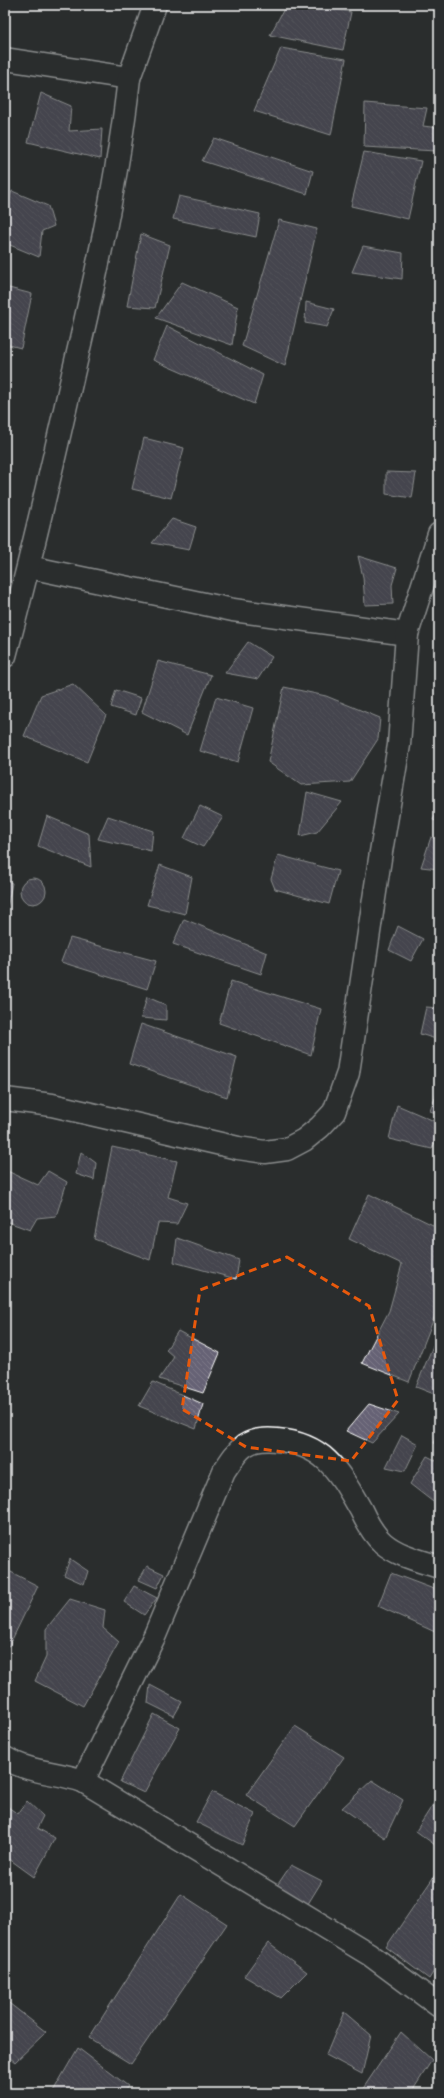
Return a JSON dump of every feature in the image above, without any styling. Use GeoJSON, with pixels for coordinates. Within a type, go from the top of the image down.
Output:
{"type":"FeatureCollection","features":[{"type":"Feature","properties":{"kind":"street"},"geometry":{"type":"LineString","coordinates":[[5,656],[29,567],[97,268],[123,132],[129,78],[155,5]]}},
{"type":"Feature","properties":{"kind":"street"},"geometry":{"type":"LineString","coordinates":[[5,59],[129,78]]}},
{"type":"Feature","properties":{"kind":"street"},"geometry":{"type":"LineString","coordinates":[[5,1099],[52,1105],[238,1148],[264,1152],[286,1149],[304,1140],[320,1127],[334,1112],[348,1073],[381,852],[399,745],[407,634],[439,534]]}},
{"type":"Feature","properties":{"kind":"street"},"geometry":{"type":"LineString","coordinates":[[29,567],[233,610],[407,634]]}},
{"type":"Feature","properties":{"kind":"street"},"geometry":{"type":"LineString","coordinates":[[83,1782],[155,1635],[224,1471],[239,1449],[259,1439],[270,1439],[300,1444],[316,1451],[340,1473],[367,1522],[383,1543],[414,1559],[439,1567]]}},
{"type":"Feature","properties":{"kind":"street"},"geometry":{"type":"LineString","coordinates":[[5,1758],[18,1766],[33,1771],[67,1776],[83,1782],[369,1954],[439,2006]]}},
{"type":"Feature","properties":{"kind":"highlighted area"},"geometry":{"type":"Polygon","coordinates":[[[287,1257],[369,1306],[398,1400],[351,1461],[246,1447],[182,1409],[200,1290],[287,1257]]]}},
{"type":"Feature","properties":{"kind":"building"},"geometry":{"type":"Polygon","coordinates":[[[286,5],[318,5],[351,12],[343,50],[270,35],[286,5]]]}},
{"type":"Feature","properties":{"kind":"building"},"geometry":{"type":"Polygon","coordinates":[[[281,48],[346,59],[331,135],[254,111],[281,48]]]}},
{"type":"Feature","properties":{"kind":"building"},"geometry":{"type":"Polygon","coordinates":[[[41,93],[71,106],[69,131],[102,129],[100,159],[28,142],[41,93]]]}},
{"type":"Feature","properties":{"kind":"building"},"geometry":{"type":"Polygon","coordinates":[[[365,103],[427,108],[423,126],[439,128],[436,151],[364,147],[365,103]]]}},
{"type":"Feature","properties":{"kind":"building"},"geometry":{"type":"Polygon","coordinates":[[[214,138],[313,171],[307,194],[202,161],[214,138]]]}},
{"type":"Feature","properties":{"kind":"building"},"geometry":{"type":"Polygon","coordinates":[[[5,148],[9,150],[5,163],[5,148]]]}},
{"type":"Feature","properties":{"kind":"building"},"geometry":{"type":"Polygon","coordinates":[[[364,152],[421,161],[408,219],[351,206],[364,152]]]}},
{"type":"Feature","properties":{"kind":"building"},"geometry":{"type":"Polygon","coordinates":[[[12,191],[48,206],[54,226],[42,231],[39,257],[5,243],[5,210],[12,191]]]}},
{"type":"Feature","properties":{"kind":"building"},"geometry":{"type":"Polygon","coordinates":[[[179,196],[260,214],[256,237],[173,219],[179,196]]]}},
{"type":"Feature","properties":{"kind":"building"},"geometry":{"type":"Polygon","coordinates":[[[279,220],[317,229],[285,366],[242,346],[279,220]]]}},
{"type":"Feature","properties":{"kind":"building"},"geometry":{"type":"Polygon","coordinates":[[[141,234],[170,245],[155,308],[127,306],[141,234]]]}},
{"type":"Feature","properties":{"kind":"building"},"geometry":{"type":"Polygon","coordinates":[[[363,246],[403,253],[402,279],[352,272],[363,246]]]}},
{"type":"Feature","properties":{"kind":"building"},"geometry":{"type":"Polygon","coordinates":[[[182,282],[238,307],[232,345],[156,318],[182,282]]]}},
{"type":"Feature","properties":{"kind":"building"},"geometry":{"type":"Polygon","coordinates":[[[5,287],[32,294],[21,348],[5,344],[5,287]]]}},
{"type":"Feature","properties":{"kind":"building"},"geometry":{"type":"Polygon","coordinates":[[[306,302],[334,309],[327,327],[305,323],[306,302]]]}},
{"type":"Feature","properties":{"kind":"building"},"geometry":{"type":"Polygon","coordinates":[[[167,326],[263,375],[254,404],[153,360],[167,326]]]}},
{"type":"Feature","properties":{"kind":"building"},"geometry":{"type":"Polygon","coordinates":[[[144,438],[184,448],[171,498],[132,489],[144,438]]]}},
{"type":"Feature","properties":{"kind":"building"},"geometry":{"type":"Polygon","coordinates":[[[386,472],[416,473],[412,498],[386,494],[386,472]]]}},
{"type":"Feature","properties":{"kind":"building"},"geometry":{"type":"Polygon","coordinates":[[[172,519],[196,527],[189,550],[152,543],[172,519]]]}},
{"type":"Feature","properties":{"kind":"building"},"geometry":{"type":"Polygon","coordinates":[[[358,556],[397,568],[392,585],[393,604],[365,605],[363,577],[358,556]]]}},
{"type":"Feature","properties":{"kind":"building"},"geometry":{"type":"Polygon","coordinates":[[[248,642],[272,657],[258,679],[225,673],[248,642]]]}},
{"type":"Feature","properties":{"kind":"building"},"geometry":{"type":"Polygon","coordinates":[[[158,661],[211,675],[187,735],[142,712],[158,661]]]}},
{"type":"Feature","properties":{"kind":"building"},"geometry":{"type":"Polygon","coordinates":[[[73,684],[106,715],[87,762],[24,736],[41,695],[73,684]]]}},
{"type":"Feature","properties":{"kind":"building"},"geometry":{"type":"Polygon","coordinates":[[[284,687],[326,696],[380,718],[378,739],[350,782],[301,785],[268,762],[284,687]]]}},
{"type":"Feature","properties":{"kind":"building"},"geometry":{"type":"Polygon","coordinates":[[[116,690],[141,698],[136,715],[111,707],[116,690]]]}},
{"type":"Feature","properties":{"kind":"building"},"geometry":{"type":"Polygon","coordinates":[[[216,697],[253,708],[238,762],[200,751],[216,697]]]}},
{"type":"Feature","properties":{"kind":"building"},"geometry":{"type":"Polygon","coordinates":[[[307,792],[342,802],[317,832],[300,836],[307,792]]]}},
{"type":"Feature","properties":{"kind":"building"},"geometry":{"type":"Polygon","coordinates":[[[200,806],[223,817],[203,847],[184,838],[200,806]]]}},
{"type":"Feature","properties":{"kind":"building"},"geometry":{"type":"Polygon","coordinates":[[[439,808],[439,822],[433,820],[439,808]]]}},
{"type":"Feature","properties":{"kind":"building"},"geometry":{"type":"Polygon","coordinates":[[[47,816],[89,834],[91,867],[38,846],[47,816]]]}},
{"type":"Feature","properties":{"kind":"building"},"geometry":{"type":"Polygon","coordinates":[[[108,816],[153,831],[151,851],[98,839],[108,816]]]}},
{"type":"Feature","properties":{"kind":"building"},"geometry":{"type":"Polygon","coordinates":[[[431,837],[439,840],[439,869],[421,867],[431,837]]]}},
{"type":"Feature","properties":{"kind":"building"},"geometry":{"type":"Polygon","coordinates":[[[278,855],[338,871],[329,904],[275,889],[271,879],[278,855]]]}},
{"type":"Feature","properties":{"kind":"building"},"geometry":{"type":"Polygon","coordinates":[[[160,865],[192,877],[185,914],[147,905],[160,865]]]}},
{"type":"Feature","properties":{"kind":"building"},"geometry":{"type":"Polygon","coordinates":[[[33,878],[42,882],[46,891],[42,900],[33,904],[24,900],[20,891],[24,882],[33,878]]]}},
{"type":"Feature","properties":{"kind":"building"},"geometry":{"type":"Polygon","coordinates":[[[5,880],[12,883],[5,919],[5,880]]]}},
{"type":"Feature","properties":{"kind":"building"},"geometry":{"type":"Polygon","coordinates":[[[184,919],[267,953],[261,974],[173,944],[184,919]]]}},
{"type":"Feature","properties":{"kind":"building"},"geometry":{"type":"Polygon","coordinates":[[[398,926],[423,939],[411,961],[389,950],[398,926]]]}},
{"type":"Feature","properties":{"kind":"building"},"geometry":{"type":"Polygon","coordinates":[[[70,938],[156,961],[147,989],[61,962],[70,938]]]}},
{"type":"Feature","properties":{"kind":"building"},"geometry":{"type":"Polygon","coordinates":[[[231,981],[321,1009],[311,1055],[219,1023],[231,981]]]}},
{"type":"Feature","properties":{"kind":"building"},"geometry":{"type":"Polygon","coordinates":[[[147,997],[166,1005],[166,1020],[141,1018],[147,997]]]}},
{"type":"Feature","properties":{"kind":"building"},"geometry":{"type":"Polygon","coordinates":[[[426,1007],[439,1008],[439,1040],[420,1034],[426,1007]]]}},
{"type":"Feature","properties":{"kind":"building"},"geometry":{"type":"Polygon","coordinates":[[[141,1024],[237,1057],[227,1097],[129,1064],[141,1024]]]}},
{"type":"Feature","properties":{"kind":"building"},"geometry":{"type":"Polygon","coordinates":[[[439,1090],[439,1114],[430,1111],[439,1090]]]}},
{"type":"Feature","properties":{"kind":"building"},"geometry":{"type":"Polygon","coordinates":[[[397,1105],[439,1123],[439,1133],[432,1149],[389,1139],[397,1105]]]}},
{"type":"Feature","properties":{"kind":"building"},"geometry":{"type":"Polygon","coordinates":[[[112,1147],[177,1161],[168,1197],[187,1203],[177,1224],[158,1223],[150,1260],[94,1239],[112,1147]]]}},
{"type":"Feature","properties":{"kind":"building"},"geometry":{"type":"Polygon","coordinates":[[[81,1152],[96,1163],[94,1180],[76,1174],[81,1152]]]}},
{"type":"Feature","properties":{"kind":"building"},"geometry":{"type":"Polygon","coordinates":[[[5,1170],[38,1185],[48,1171],[67,1182],[56,1216],[37,1218],[30,1230],[5,1221],[5,1170]]]}},
{"type":"Feature","properties":{"kind":"building"},"geometry":{"type":"Polygon","coordinates":[[[369,1194],[439,1228],[439,1305],[409,1382],[362,1363],[389,1311],[402,1264],[349,1239],[369,1194]]]}},
{"type":"Feature","properties":{"kind":"building"},"geometry":{"type":"Polygon","coordinates":[[[177,1238],[239,1260],[236,1279],[174,1262],[177,1238]]]}},
{"type":"Feature","properties":{"kind":"building"},"geometry":{"type":"Polygon","coordinates":[[[178,1331],[220,1353],[203,1393],[159,1379],[174,1357],[166,1350],[178,1331]]]}},
{"type":"Feature","properties":{"kind":"building"},"geometry":{"type":"Polygon","coordinates":[[[439,1331],[439,1396],[416,1387],[439,1331]]]}},
{"type":"Feature","properties":{"kind":"building"},"geometry":{"type":"Polygon","coordinates":[[[153,1382],[203,1404],[196,1429],[139,1406],[153,1382]]]}},
{"type":"Feature","properties":{"kind":"building"},"geometry":{"type":"Polygon","coordinates":[[[369,1404],[399,1414],[372,1443],[346,1431],[369,1404]]]}},
{"type":"Feature","properties":{"kind":"building"},"geometry":{"type":"Polygon","coordinates":[[[439,1432],[439,1445],[434,1443],[439,1432]]]}},
{"type":"Feature","properties":{"kind":"building"},"geometry":{"type":"Polygon","coordinates":[[[402,1435],[418,1444],[405,1471],[386,1467],[402,1435]]]}},
{"type":"Feature","properties":{"kind":"building"},"geometry":{"type":"Polygon","coordinates":[[[427,1456],[439,1462],[439,1498],[437,1505],[410,1484],[427,1456]]]}},
{"type":"Feature","properties":{"kind":"building"},"geometry":{"type":"Polygon","coordinates":[[[70,1559],[88,1571],[84,1584],[64,1575],[70,1559]]]}},
{"type":"Feature","properties":{"kind":"building"},"geometry":{"type":"Polygon","coordinates":[[[147,1566],[164,1574],[157,1588],[139,1580],[147,1566]]]}},
{"type":"Feature","properties":{"kind":"building"},"geometry":{"type":"Polygon","coordinates":[[[5,1569],[38,1586],[9,1646],[5,1644],[5,1569]]]}},
{"type":"Feature","properties":{"kind":"building"},"geometry":{"type":"Polygon","coordinates":[[[391,1573],[439,1591],[439,1613],[435,1632],[378,1606],[391,1573]]]}},
{"type":"Feature","properties":{"kind":"building"},"geometry":{"type":"Polygon","coordinates":[[[134,1586],[157,1598],[144,1615],[124,1602],[134,1586]]]}},
{"type":"Feature","properties":{"kind":"building"},"geometry":{"type":"Polygon","coordinates":[[[70,1599],[105,1610],[103,1628],[119,1642],[83,1706],[35,1681],[46,1657],[46,1629],[70,1599]]]}},
{"type":"Feature","properties":{"kind":"building"},"geometry":{"type":"Polygon","coordinates":[[[150,1685],[182,1702],[174,1716],[148,1703],[150,1685]]]}},
{"type":"Feature","properties":{"kind":"building"},"geometry":{"type":"Polygon","coordinates":[[[154,1714],[180,1728],[144,1793],[120,1782],[154,1714]]]}},
{"type":"Feature","properties":{"kind":"building"},"geometry":{"type":"Polygon","coordinates":[[[295,1726],[344,1757],[295,1826],[246,1795],[295,1726]]]}},
{"type":"Feature","properties":{"kind":"building"},"geometry":{"type":"Polygon","coordinates":[[[372,1780],[403,1800],[385,1838],[342,1808],[372,1780]]]}},
{"type":"Feature","properties":{"kind":"building"},"geometry":{"type":"Polygon","coordinates":[[[212,1792],[255,1814],[242,1845],[196,1822],[212,1792]]]}},
{"type":"Feature","properties":{"kind":"building"},"geometry":{"type":"Polygon","coordinates":[[[439,1795],[439,1848],[416,1831],[439,1795]]]}},
{"type":"Feature","properties":{"kind":"building"},"geometry":{"type":"Polygon","coordinates":[[[27,1801],[43,1816],[37,1828],[55,1838],[34,1877],[5,1856],[5,1805],[18,1814],[27,1801]]]}},
{"type":"Feature","properties":{"kind":"building"},"geometry":{"type":"Polygon","coordinates":[[[291,1865],[322,1881],[306,1907],[276,1887],[291,1865]]]}},
{"type":"Feature","properties":{"kind":"building"},"geometry":{"type":"Polygon","coordinates":[[[439,1869],[439,1963],[429,1979],[386,1947],[439,1869]]]}},
{"type":"Feature","properties":{"kind":"building"},"geometry":{"type":"Polygon","coordinates":[[[181,1894],[227,1924],[131,2064],[89,2038],[181,1894]]]}},
{"type":"Feature","properties":{"kind":"building"},"geometry":{"type":"Polygon","coordinates":[[[268,1943],[307,1972],[281,1998],[244,1976],[268,1943]]]}},
{"type":"Feature","properties":{"kind":"building"},"geometry":{"type":"Polygon","coordinates":[[[5,2000],[46,2032],[15,2062],[5,2054],[5,2000]]]}},
{"type":"Feature","properties":{"kind":"building"},"geometry":{"type":"Polygon","coordinates":[[[344,2012],[371,2035],[362,2074],[326,2055],[344,2012]]]}},
{"type":"Feature","properties":{"kind":"building"},"geometry":{"type":"Polygon","coordinates":[[[401,2032],[432,2060],[411,2093],[360,2093],[401,2032]]]}},
{"type":"Feature","properties":{"kind":"building"},"geometry":{"type":"Polygon","coordinates":[[[78,2048],[128,2086],[123,2093],[52,2093],[78,2048]]]}}]}
